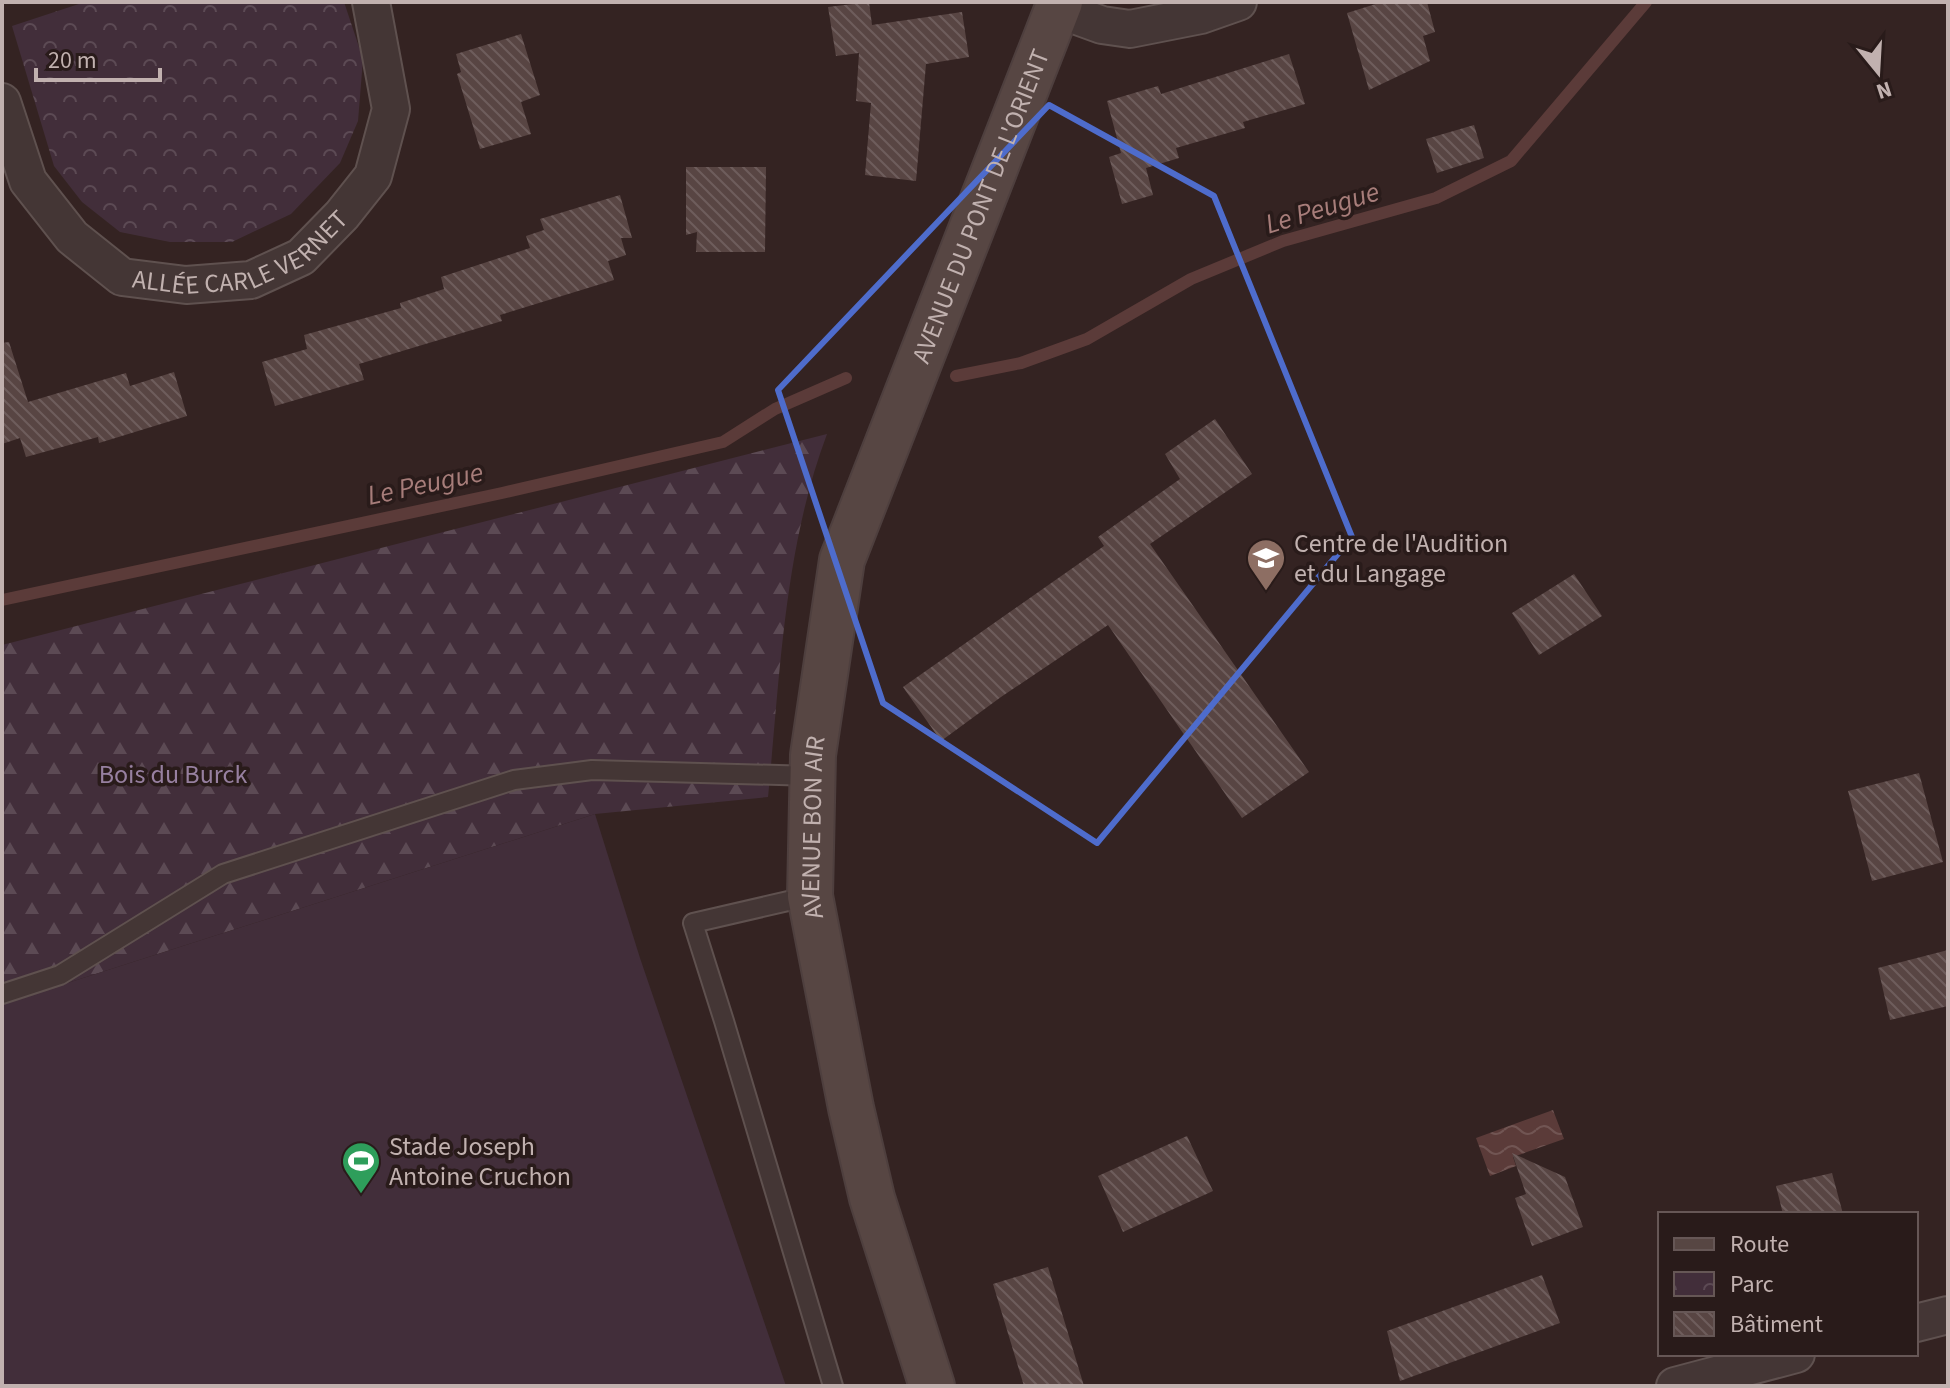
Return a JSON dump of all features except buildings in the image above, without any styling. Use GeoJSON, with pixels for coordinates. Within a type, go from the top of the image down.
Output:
{"type":"FeatureCollection","features":[{"type":"Feature","properties":{"kind":"main road","name":"AVENUE DU PONT DE L'ORIENT"},"geometry":{"type":"LineString","coordinates":[[899,411],[1059,5]]}},
{"type":"Feature","properties":{"kind":"main road","name":"AVENUE BON AIR"},"geometry":{"type":"LineString","coordinates":[[899,411],[842,560],[813,755],[810,896],[851,1108],[872,1198],[932,1386]]}},
{"type":"Feature","properties":{"kind":"street","name":"ALLÉE CARLE VERNET"},"geometry":{"type":"LineString","coordinates":[[2,102],[28,181],[72,237],[122,277],[186,285],[251,280],[301,257],[342,215],[373,176],[391,109],[371,2]]}},
{"type":"Feature","properties":{"kind":"street"},"geometry":{"type":"LineString","coordinates":[[1059,5],[1102,25],[1130,29],[1201,15],[1238,2]]}},
{"type":"Feature","properties":{"kind":"street"},"geometry":{"type":"LineString","coordinates":[[1918,1322],[1948,1315]]}},
{"type":"Feature","properties":{"kind":"street"},"geometry":{"type":"LineString","coordinates":[[1675,1386],[1788,1356]]}},
{"type":"Feature","properties":{"kind":"lane"},"geometry":{"type":"LineString","coordinates":[[2,994],[60,975],[223,874],[514,780],[592,770],[813,776]]}},
{"type":"Feature","properties":{"kind":"lane"},"geometry":{"type":"LineString","coordinates":[[810,896],[693,923],[833,1386]]}},
{"type":"Feature","properties":{"kind":"highlighted area"},"geometry":{"type":"Polygon","coordinates":[[[1049,105],[1214,196],[1352,537],[1097,843],[883,703],[778,390],[1049,105]]]}},
{"type":"Feature","properties":{"kind":"green space"},"geometry":{"type":"Polygon","coordinates":[[[85,2],[344,2],[363,59],[358,121],[340,163],[291,214],[232,242],[170,242],[120,232],[82,202],[54,166],[12,26],[85,2]]]}},
{"type":"Feature","properties":{"kind":"green space","name":"Bois du Burck"},"geometry":{"type":"Polygon","coordinates":[[[827,434],[801,522],[793,567],[768,797],[595,814],[2,1004],[2,645],[827,434]]]}},
{"type":"Feature","properties":{"kind":"green space","name":"Stade Joseph Antoine Cruchon"},"geometry":{"type":"Polygon","coordinates":[[[595,814],[640,958],[786,1386],[2,1386],[2,1004],[595,814]]]}},
{"type":"Feature","properties":{"kind":"water"},"geometry":{"type":"Polygon","coordinates":[[[1553,1110],[1564,1139],[1513,1157],[1516,1166],[1490,1176],[1476,1138],[1553,1110]]]}},
{"type":"Feature","properties":{"kind":"waterway","name":"Le Peugue"},"geometry":{"type":"LineString","coordinates":[[956,376],[1021,363],[1087,339],[1191,279],[1283,241],[1436,198],[1511,161],[1646,2]]}},
{"type":"Feature","properties":{"kind":"waterway","name":"Le Peugue"},"geometry":{"type":"LineString","coordinates":[[2,600],[502,493],[723,442],[775,409],[846,378]]}},
{"type":"Feature","properties":{"kind":"place","name":"Centre de l'Audition et du Langage"},"geometry":{"type":"Point","coordinates":[1266,592]}},
{"type":"Feature","properties":{"kind":"place","name":"Stade Joseph Antoine Cruchon"},"geometry":{"type":"Point","coordinates":[361,1195]}}]}
